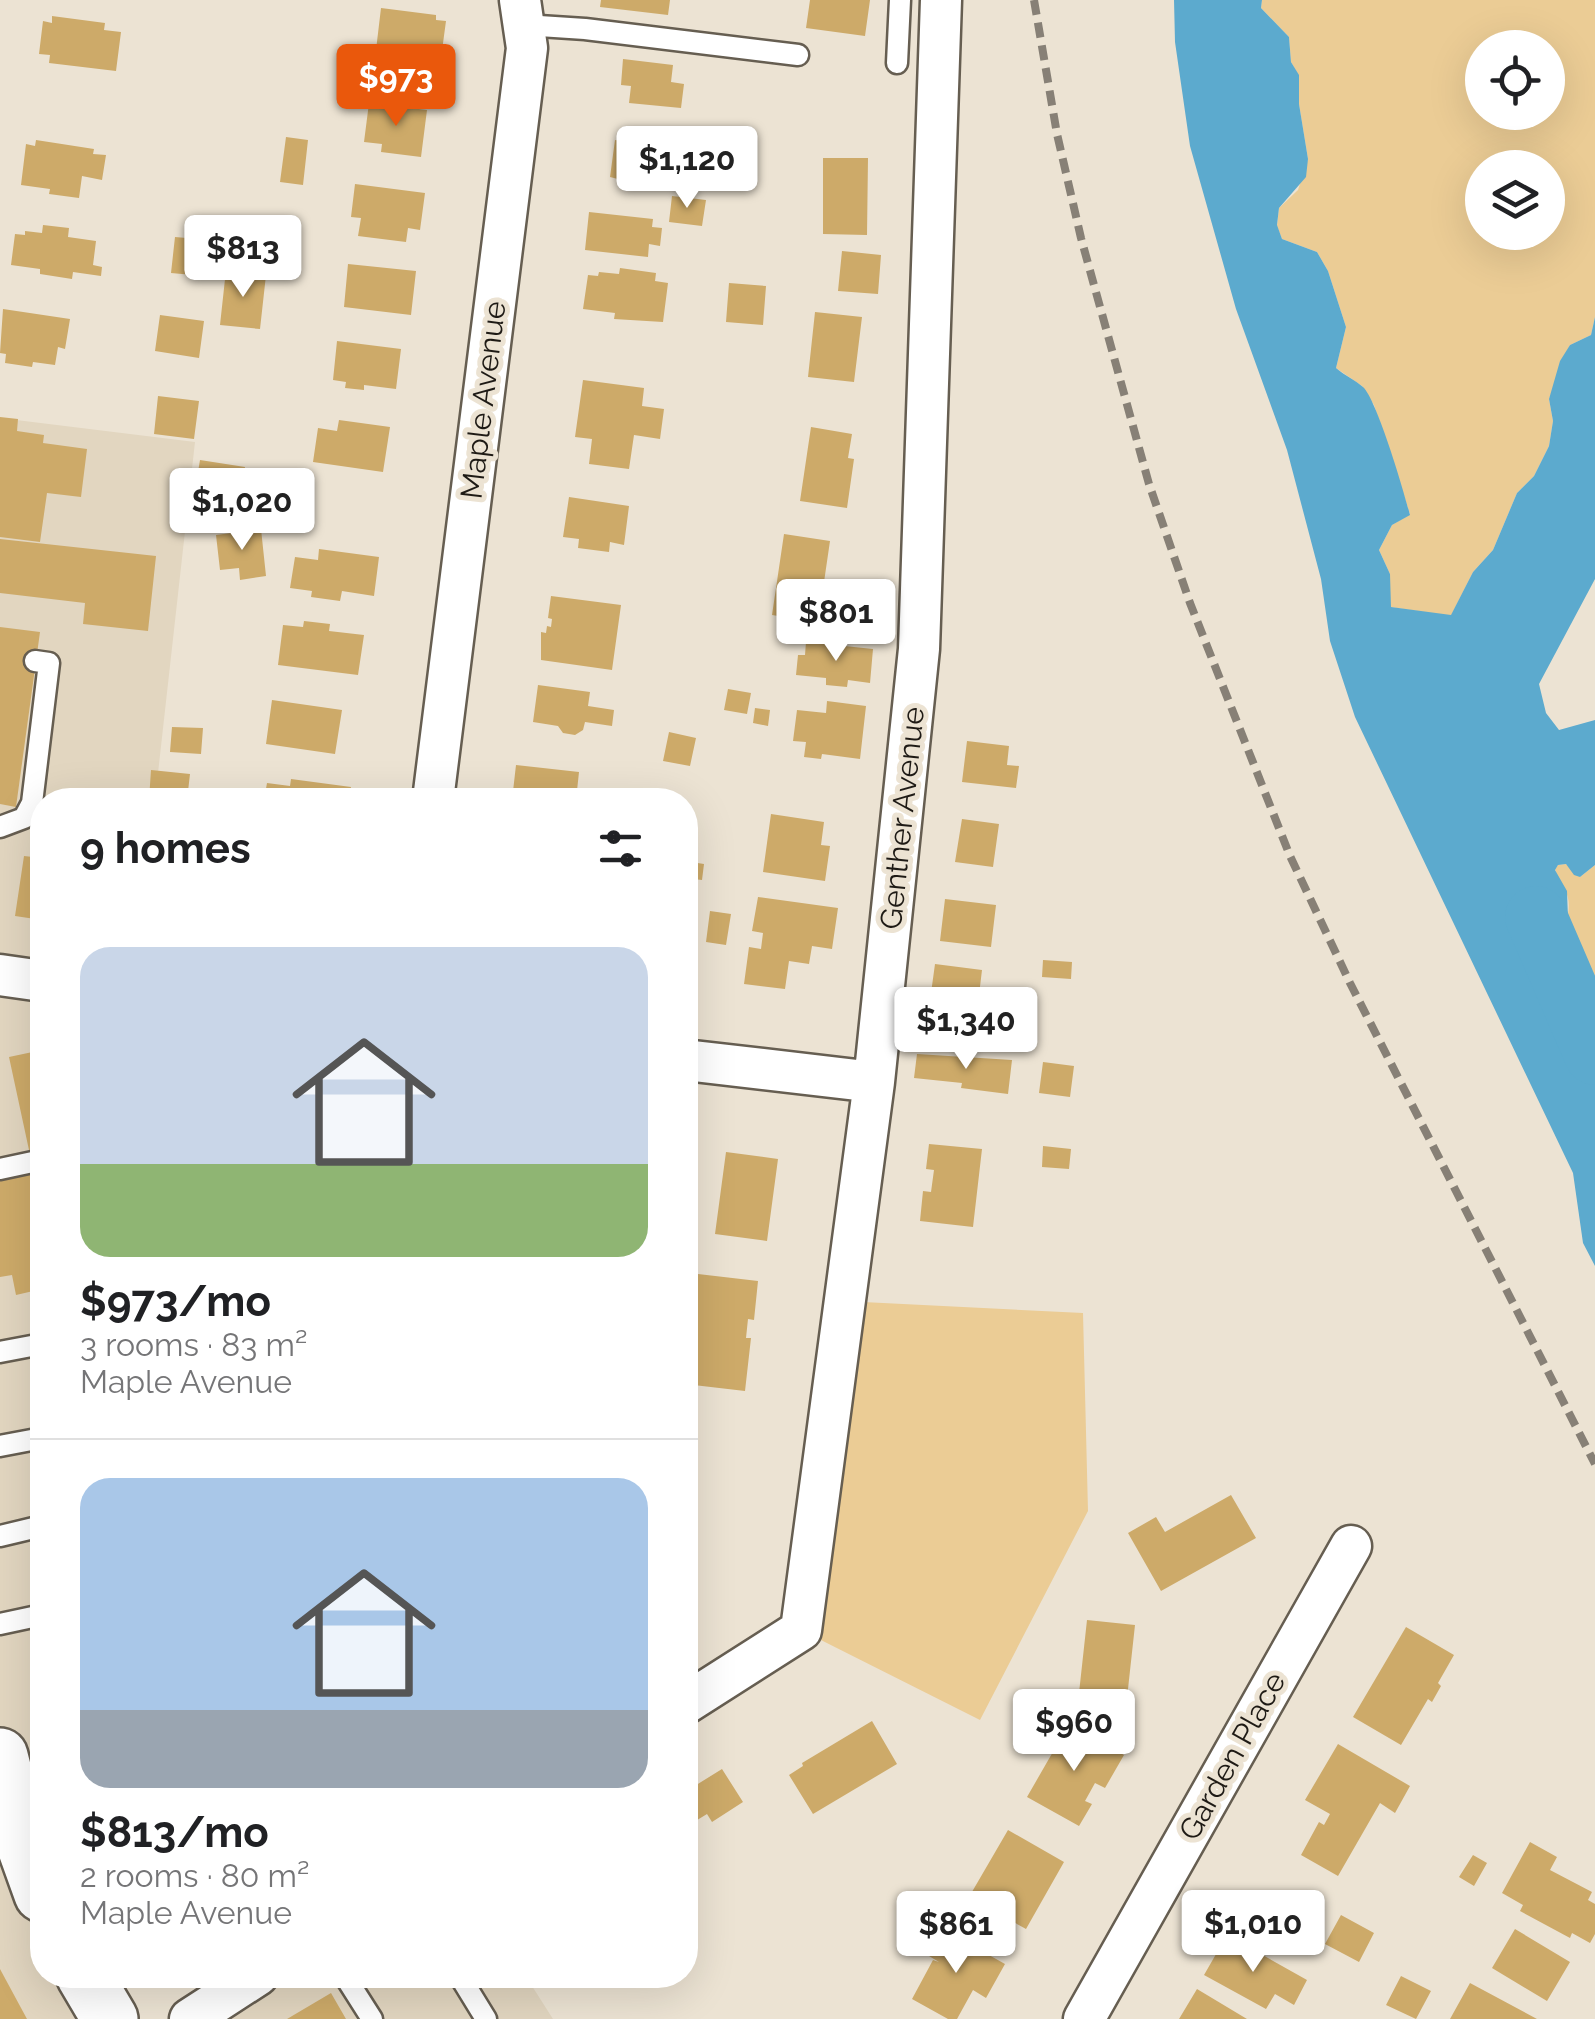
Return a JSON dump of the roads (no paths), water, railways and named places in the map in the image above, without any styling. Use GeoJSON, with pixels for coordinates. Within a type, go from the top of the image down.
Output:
{"type":"FeatureCollection","features":[{"type":"Feature","properties":{"kind":"main road"},"geometry":{"type":"LineString","coordinates":[[0,1756],[10,1834],[30,1872]]}},
{"type":"Feature","properties":{"kind":"main road"},"geometry":{"type":"LineString","coordinates":[[92,1988],[110,2019]]}},
{"type":"Feature","properties":{"kind":"street","name":"Genther Avenue"},"geometry":{"type":"LineString","coordinates":[[698,1696],[801,1630],[874,1082],[919,648],[941,0]]}},
{"type":"Feature","properties":{"kind":"street","name":"Maple Avenue"},"geometry":{"type":"LineString","coordinates":[[434,788],[527,48],[522,13]]}},
{"type":"Feature","properties":{"kind":"street"},"geometry":{"type":"LineString","coordinates":[[0,975],[30,979]]}},
{"type":"Feature","properties":{"kind":"street"},"geometry":{"type":"LineString","coordinates":[[698,1062],[874,1082]]}},
{"type":"Feature","properties":{"kind":"street","name":"Garden Place"},"geometry":{"type":"LineString","coordinates":[[1084,2019],[1351,1546]]}},
{"type":"Feature","properties":{"kind":"street"},"geometry":{"type":"LineString","coordinates":[[190,2019],[238,1988]]}},
{"type":"Feature","properties":{"kind":"lane"},"geometry":{"type":"LineString","coordinates":[[896,64],[900,0]]}},
{"type":"Feature","properties":{"kind":"lane"},"geometry":{"type":"LineString","coordinates":[[522,13],[586,30],[798,55]]}},
{"type":"Feature","properties":{"kind":"lane"},"geometry":{"type":"LineString","coordinates":[[34,788],[49,663],[36,661]]}},
{"type":"Feature","properties":{"kind":"lane"},"geometry":{"type":"LineString","coordinates":[[0,828],[24,818],[30,807]]}},
{"type":"Feature","properties":{"kind":"lane"},"geometry":{"type":"LineString","coordinates":[[0,1169],[30,1163]]}},
{"type":"Feature","properties":{"kind":"lane"},"geometry":{"type":"LineString","coordinates":[[0,1352],[30,1346]]}},
{"type":"Feature","properties":{"kind":"lane"},"geometry":{"type":"LineString","coordinates":[[0,1446],[30,1440]]}},
{"type":"Feature","properties":{"kind":"lane"},"geometry":{"type":"LineString","coordinates":[[0,1536],[30,1529]]}},
{"type":"Feature","properties":{"kind":"lane"},"geometry":{"type":"LineString","coordinates":[[0,1624],[30,1618]]}},
{"type":"Feature","properties":{"kind":"lane"},"geometry":{"type":"LineString","coordinates":[[352,1988],[372,2019]]}},
{"type":"Feature","properties":{"kind":"lane"},"geometry":{"type":"LineString","coordinates":[[467,1988],[486,2019]]}},
{"type":"Feature","properties":{"kind":"water"},"geometry":{"type":"Polygon","coordinates":[[[1174,0],[1262,0],[1261,8],[1289,37],[1291,62],[1299,75],[1299,104],[1308,159],[1306,177],[1279,208],[1277,225],[1282,239],[1317,252],[1328,271],[1346,327],[1336,368],[1369,395],[1402,487],[1410,515],[1392,525],[1379,550],[1390,574],[1391,607],[1451,615],[1473,572],[1493,550],[1517,493],[1534,476],[1549,446],[1553,421],[1549,399],[1560,361],[1570,345],[1591,335],[1595,317],[1595,579],[1539,684],[1546,713],[1559,730],[1595,720],[1595,865],[1580,877],[1566,864],[1555,870],[1567,891],[1565,936],[1575,961],[1566,1000],[1568,1012],[1588,1030],[1595,1030],[1595,1266],[1583,1243],[1573,1173],[1355,717],[1330,641],[1321,579],[1287,450],[1236,309],[1190,146],[1175,42],[1174,0]]]}},
{"type":"Feature","properties":{"kind":"waterway"},"geometry":{"type":"LineString","coordinates":[[1536,917],[1595,1054]]}},
{"type":"Feature","properties":{"kind":"railway"},"geometry":{"type":"LineString","coordinates":[[1034,0],[1057,134],[1081,238],[1149,484],[1190,603],[1290,856],[1350,983],[1595,1464]]}}]}
